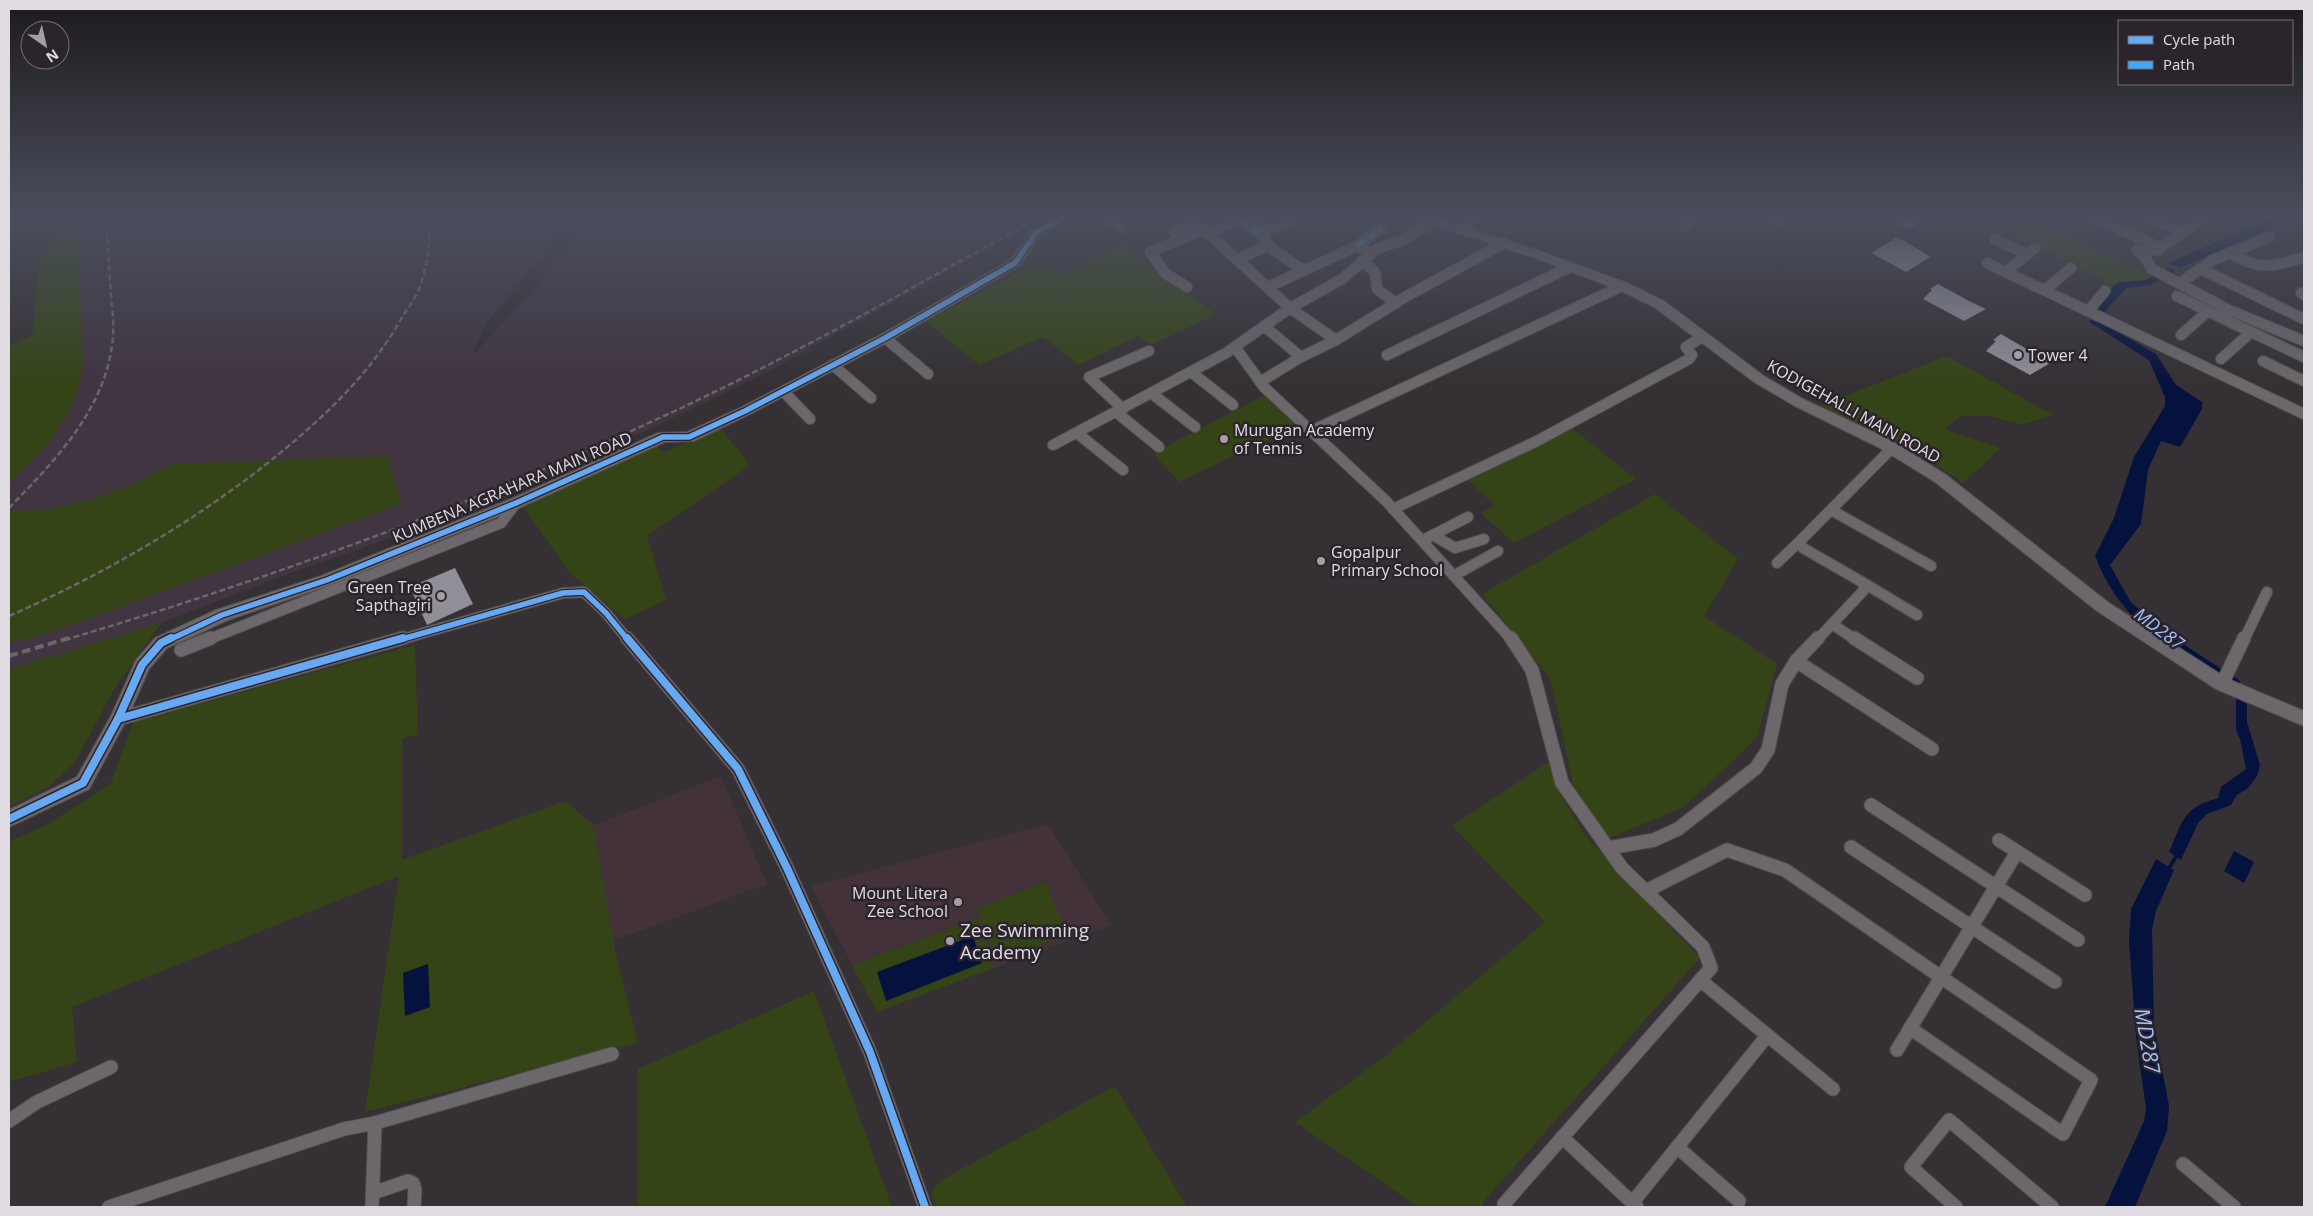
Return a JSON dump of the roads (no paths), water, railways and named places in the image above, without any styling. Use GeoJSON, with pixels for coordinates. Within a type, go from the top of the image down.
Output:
{"type":"FeatureCollection","features":[{"type":"Feature","properties":{"kind":"street","name":"KUMBENA AGRAHARA MAIN ROAD"},"geometry":{"type":"LineString","coordinates":[[9,820],[83,783],[118,720],[142,665],[161,643],[210,620],[327,580],[516,503],[663,437],[689,437],[784,392],[886,338],[1002,271]]}},
{"type":"Feature","properties":{"kind":"street"},"geometry":{"type":"LineString","coordinates":[[1163,271],[1187,287]]}},
{"type":"Feature","properties":{"kind":"street"},"geometry":{"type":"LineString","coordinates":[[1251,271],[1290,308],[1336,340]]}},
{"type":"Feature","properties":{"kind":"street"},"geometry":{"type":"LineString","coordinates":[[1268,287],[1304,271]]}},
{"type":"Feature","properties":{"kind":"street"},"geometry":{"type":"LineString","coordinates":[[1053,445],[1235,347],[1290,308],[1342,279],[1351,271]]}},
{"type":"Feature","properties":{"kind":"street"},"geometry":{"type":"LineString","coordinates":[[1374,271],[1377,289],[1396,303]]}},
{"type":"Feature","properties":{"kind":"street"},"geometry":{"type":"LineString","coordinates":[[1260,382],[1454,271]]}},
{"type":"Feature","properties":{"kind":"street"},"geometry":{"type":"LineString","coordinates":[[1387,355],[1560,271]]}},
{"type":"Feature","properties":{"kind":"street","name":"KODIGEHALLI MAIN ROAD"},"geometry":{"type":"LineString","coordinates":[[1582,271],[1622,286],[1659,304],[1727,357],[1767,384],[1798,402],[1892,448],[1940,478],[2103,607],[2222,684],[2304,719]]}},
{"type":"Feature","properties":{"kind":"street"},"geometry":{"type":"LineString","coordinates":[[2045,290],[2068,271]]}},
{"type":"Feature","properties":{"kind":"street"},"geometry":{"type":"LineString","coordinates":[[2155,271],[2229,310],[2304,341]]}},
{"type":"Feature","properties":{"kind":"street"},"geometry":{"type":"LineString","coordinates":[[2176,282],[2198,271]]}},
{"type":"Feature","properties":{"kind":"street"},"geometry":{"type":"LineString","coordinates":[[2205,271],[2304,319]]}},
{"type":"Feature","properties":{"kind":"street"},"geometry":{"type":"LineString","coordinates":[[2006,272],[2304,414]]}},
{"type":"Feature","properties":{"kind":"street"},"geometry":{"type":"LineString","coordinates":[[1311,431],[1622,286]]}},
{"type":"Feature","properties":{"kind":"street"},"geometry":{"type":"LineString","coordinates":[[2088,311],[2105,292]]}},
{"type":"Feature","properties":{"kind":"street"},"geometry":{"type":"LineString","coordinates":[[2177,296],[2304,357]]}},
{"type":"Feature","properties":{"kind":"street"},"geometry":{"type":"LineString","coordinates":[[2181,334],[2208,311]]}},
{"type":"Feature","properties":{"kind":"street"},"geometry":{"type":"LineString","coordinates":[[1264,326],[1301,357]]}},
{"type":"Feature","properties":{"kind":"street"},"geometry":{"type":"LineString","coordinates":[[2221,359],[2251,332]]}},
{"type":"Feature","properties":{"kind":"street"},"geometry":{"type":"LineString","coordinates":[[1393,509],[1537,441],[1689,359],[1692,356],[1686,346],[1702,336]]}},
{"type":"Feature","properties":{"kind":"street"},"geometry":{"type":"LineString","coordinates":[[886,338],[928,374]]}},
{"type":"Feature","properties":{"kind":"street"},"geometry":{"type":"LineString","coordinates":[[1235,347],[1260,382],[1393,509],[1428,537],[1455,575],[1508,633],[1532,670],[1562,783],[1622,868],[1703,947],[1711,968],[1504,1204],[1505,1207]]}},
{"type":"Feature","properties":{"kind":"street"},"geometry":{"type":"LineString","coordinates":[[1149,351],[1089,377],[1119,410],[1159,447]]}},
{"type":"Feature","properties":{"kind":"street"},"geometry":{"type":"LineString","coordinates":[[2263,361],[2304,381]]}},
{"type":"Feature","properties":{"kind":"street"},"geometry":{"type":"LineString","coordinates":[[833,365],[871,398]]}},
{"type":"Feature","properties":{"kind":"street"},"geometry":{"type":"LineString","coordinates":[[1191,372],[1233,405]]}},
{"type":"Feature","properties":{"kind":"street"},"geometry":{"type":"LineString","coordinates":[[784,392],[810,419]]}},
{"type":"Feature","properties":{"kind":"street"},"geometry":{"type":"LineString","coordinates":[[1152,393],[1195,427]]}},
{"type":"Feature","properties":{"kind":"street"},"geometry":{"type":"LineString","coordinates":[[1077,433],[1123,470]]}},
{"type":"Feature","properties":{"kind":"street"},"geometry":{"type":"LineString","coordinates":[[1777,563],[1892,448]]}},
{"type":"Feature","properties":{"kind":"street"},"geometry":{"type":"LineString","coordinates":[[181,650],[501,523],[516,503]]}},
{"type":"Feature","properties":{"kind":"street"},"geometry":{"type":"LineString","coordinates":[[1831,510],[1931,566]]}},
{"type":"Feature","properties":{"kind":"street"},"geometry":{"type":"LineString","coordinates":[[1428,537],[1468,516]]}},
{"type":"Feature","properties":{"kind":"street"},"geometry":{"type":"LineString","coordinates":[[1428,537],[1455,548],[1484,539]]}},
{"type":"Feature","properties":{"kind":"street"},"geometry":{"type":"LineString","coordinates":[[1801,540],[1800,543],[1803,548],[1917,615]]}},
{"type":"Feature","properties":{"kind":"street"},"geometry":{"type":"LineString","coordinates":[[1455,575],[1498,550]]}},
{"type":"Feature","properties":{"kind":"street"},"geometry":{"type":"LineString","coordinates":[[1608,848],[1654,840],[1678,828],[1756,768],[1768,750],[1782,684],[1796,662],[1863,593],[1865,589],[1862,582]]}},
{"type":"Feature","properties":{"kind":"street"},"geometry":{"type":"LineString","coordinates":[[118,720],[563,593],[584,592],[606,614],[738,768],[787,868],[870,1052],[925,1207]]}},
{"type":"Feature","properties":{"kind":"street"},"geometry":{"type":"LineString","coordinates":[[2222,684],[2267,592]]}},
{"type":"Feature","properties":{"kind":"street"},"geometry":{"type":"LineString","coordinates":[[1832,624],[1917,678]]}},
{"type":"Feature","properties":{"kind":"street"},"geometry":{"type":"LineString","coordinates":[[1796,662],[1932,749]]}},
{"type":"Feature","properties":{"kind":"street"},"geometry":{"type":"LineString","coordinates":[[1871,805],[2078,940]]}},
{"type":"Feature","properties":{"kind":"street"},"geometry":{"type":"LineString","coordinates":[[1999,840],[2085,895]]}},
{"type":"Feature","properties":{"kind":"street"},"geometry":{"type":"LineString","coordinates":[[1851,848],[2055,982]]}},
{"type":"Feature","properties":{"kind":"street"},"geometry":{"type":"LineString","coordinates":[[1646,891],[1727,850],[1785,870],[2091,1080],[2063,1134],[1910,1028]]}},
{"type":"Feature","properties":{"kind":"street"},"geometry":{"type":"LineString","coordinates":[[1897,1050],[2017,852]]}},
{"type":"Feature","properties":{"kind":"street"},"geometry":{"type":"LineString","coordinates":[[1700,980],[1833,1089]]}},
{"type":"Feature","properties":{"kind":"street"},"geometry":{"type":"LineString","coordinates":[[1562,1138],[1635,1205],[1677,1147],[1767,1036]]}},
{"type":"Feature","properties":{"kind":"street"},"geometry":{"type":"LineString","coordinates":[[109,1207],[344,1129],[375,1123],[612,1054]]}},
{"type":"Feature","properties":{"kind":"street"},"geometry":{"type":"LineString","coordinates":[[9,1121],[37,1102],[111,1067]]}},
{"type":"Feature","properties":{"kind":"street"},"geometry":{"type":"LineString","coordinates":[[1956,1207],[1911,1167],[1949,1120],[2052,1207]]}},
{"type":"Feature","properties":{"kind":"street"},"geometry":{"type":"LineString","coordinates":[[372,1200],[375,1123]]}},
{"type":"Feature","properties":{"kind":"street"},"geometry":{"type":"LineString","coordinates":[[1677,1147],[1739,1201]]}},
{"type":"Feature","properties":{"kind":"street"},"geometry":{"type":"LineString","coordinates":[[2183,1164],[2234,1207]]}},
{"type":"Feature","properties":{"kind":"street"},"geometry":{"type":"LineString","coordinates":[[372,1200],[408,1181],[413,1183],[415,1190],[414,1207]]}},
{"type":"Feature","properties":{"kind":"water"},"geometry":{"type":"Polygon","coordinates":[[[2162,271],[2176,271],[2150,285],[2126,288],[2103,314],[2097,311],[2114,285],[2120,282],[2146,280],[2162,271]]]}},
{"type":"Feature","properties":{"kind":"water"},"geometry":{"type":"Polygon","coordinates":[[[2094,315],[2099,321],[2156,354],[2176,385],[2202,402],[2202,409],[2180,447],[2161,441],[2148,470],[2141,524],[2110,565],[2130,601],[2151,621],[2142,625],[2114,594],[2095,556],[2114,518],[2134,457],[2165,406],[2165,397],[2149,360],[2089,322],[2094,315]]]}},
{"type":"Feature","properties":{"kind":"water"},"geometry":{"type":"Polygon","coordinates":[[[2236,698],[2247,704],[2247,722],[2260,765],[2257,776],[2248,788],[2237,795],[2231,805],[2207,814],[2198,823],[2181,860],[2169,852],[2185,817],[2197,806],[2218,798],[2221,787],[2246,769],[2240,739],[2236,730],[2236,698]]]}},
{"type":"Feature","properties":{"kind":"water"},"geometry":{"type":"Polygon","coordinates":[[[2234,851],[2254,862],[2244,883],[2224,871],[2234,851]]]}},
{"type":"Feature","properties":{"kind":"water"},"geometry":{"type":"Polygon","coordinates":[[[2156,859],[2174,870],[2156,911],[2152,929],[2154,1026],[2169,1106],[2167,1131],[2135,1207],[2105,1207],[2144,1121],[2146,1109],[2136,1036],[2129,941],[2131,909],[2156,859]]]}},
{"type":"Feature","properties":{"kind":"water"},"geometry":{"type":"Polygon","coordinates":[[[973,936],[982,963],[886,1001],[877,972],[973,936]]]}},
{"type":"Feature","properties":{"kind":"water"},"geometry":{"type":"Polygon","coordinates":[[[428,964],[430,1007],[405,1016],[403,973],[428,964]]]}},
{"type":"Feature","properties":{"kind":"waterway","name":"MD287"},"geometry":{"type":"LineString","coordinates":[[2146,620],[2172,640]]}},
{"type":"Feature","properties":{"kind":"waterway","name":"MD287"},"geometry":{"type":"LineString","coordinates":[[2170,638],[2219,670]]}},
{"type":"Feature","properties":{"kind":"waterway","name":"MD287"},"geometry":{"type":"LineString","coordinates":[[2233,678],[2238,682]]}},
{"type":"Feature","properties":{"kind":"waterway","name":"MD287"},"geometry":{"type":"LineString","coordinates":[[2168,870],[2178,853]]}},
{"type":"Feature","properties":{"kind":"railway"},"geometry":{"type":"LineString","coordinates":[[9,508],[44,471],[77,430],[101,386],[109,362],[113,336],[110,271]]}},
{"type":"Feature","properties":{"kind":"railway"},"geometry":{"type":"LineString","coordinates":[[9,616],[78,584],[144,547],[208,507],[269,462],[341,398],[373,361],[417,293],[424,271]]}},
{"type":"Feature","properties":{"kind":"railway"},"geometry":{"type":"LineString","coordinates":[[65,640],[144,616],[299,564],[377,536],[529,475],[604,443],[726,386],[942,271]]}},
{"type":"Feature","properties":{"kind":"railway"},"geometry":{"type":"LineString","coordinates":[[9,656],[69,638]]}},
{"type":"Feature","properties":{"kind":"place","name":"Tower 4"},"geometry":{"type":"Point","coordinates":[2018,355]}},
{"type":"Feature","properties":{"kind":"place","name":"Murugan Academy of Tennis"},"geometry":{"type":"Point","coordinates":[1224,439]}},
{"type":"Feature","properties":{"kind":"place","name":"Gopalpur Primary School"},"geometry":{"type":"Point","coordinates":[1321,561]}},
{"type":"Feature","properties":{"kind":"place","name":"Green Tree Sapthagiri"},"geometry":{"type":"Point","coordinates":[441,596]}},
{"type":"Feature","properties":{"kind":"place","name":"Mount Litera Zee School"},"geometry":{"type":"Point","coordinates":[958,902]}},
{"type":"Feature","properties":{"kind":"place","name":"Zee Swimming Academy"},"geometry":{"type":"Point","coordinates":[950,941]}}]}
